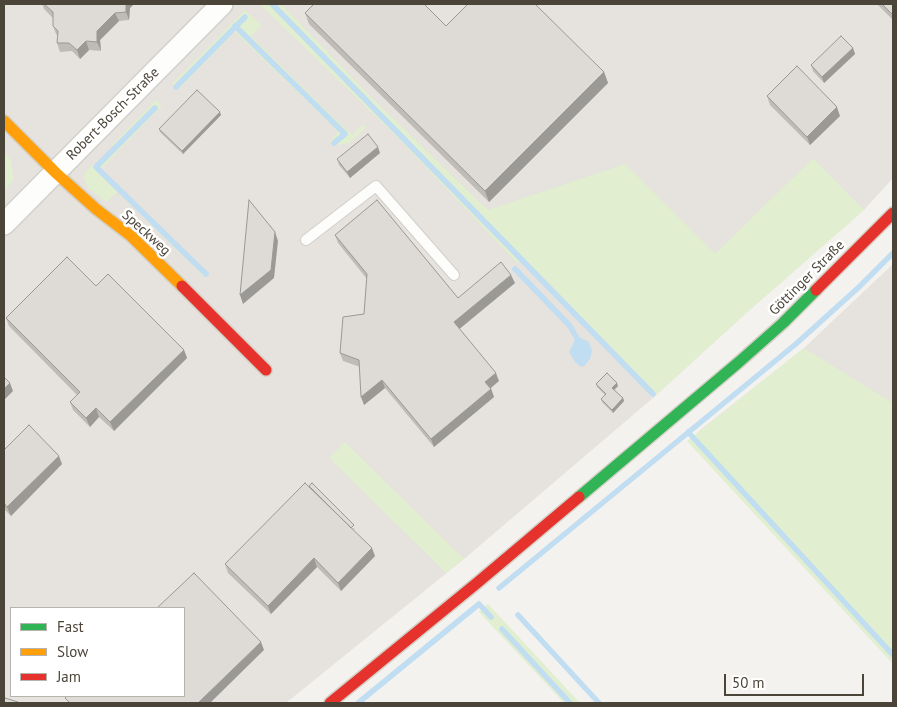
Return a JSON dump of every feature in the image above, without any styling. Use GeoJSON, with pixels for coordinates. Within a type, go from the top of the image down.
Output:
{"type":"FeatureCollection","features":[{"type":"Feature","properties":{"kind":"main road","name":"Speckweg"},"geometry":{"type":"LineString","coordinates":[[4,121],[56,173],[130,236],[266,370]]}},
{"type":"Feature","properties":{"kind":"main road","name":"Göttinger Straße"},"geometry":{"type":"LineString","coordinates":[[330,703],[477,583],[739,362],[783,323],[893,213]]}},
{"type":"Feature","properties":{"kind":"street","name":"Robert-Bosch-Straße"},"geometry":{"type":"LineString","coordinates":[[4,224],[222,4]]}},
{"type":"Feature","properties":{"kind":"lane"},"geometry":{"type":"LineString","coordinates":[[306,240],[376,186],[454,274]]}},
{"type":"Feature","properties":{"kind":"shaded area"},"geometry":{"type":"Polygon","coordinates":[[[4,4],[893,4],[893,178],[864,210],[653,398],[464,559],[286,703],[4,703],[4,4]]]}},
{"type":"Feature","properties":{"kind":"shaded area"},"geometry":{"type":"Polygon","coordinates":[[[4,4],[50,4],[61,40],[61,52],[72,51],[80,59],[89,50],[100,50],[100,40],[119,21],[129,20],[130,8],[134,4],[176,4],[51,126],[4,78],[4,4]]]}},
{"type":"Feature","properties":{"kind":"shaded area"},"geometry":{"type":"Polygon","coordinates":[[[194,4],[204,4],[79,131],[74,125],[194,4]]]}},
{"type":"Feature","properties":{"kind":"shaded area"},"geometry":{"type":"Polygon","coordinates":[[[235,4],[243,4],[108,141],[99,141],[235,4]]]}},
{"type":"Feature","properties":{"kind":"shaded area"},"geometry":{"type":"Polygon","coordinates":[[[272,16],[373,114],[352,135],[251,36],[272,16]]]}},
{"type":"Feature","properties":{"kind":"shaded area"},"geometry":{"type":"Polygon","coordinates":[[[117,192],[217,289],[207,299],[107,202],[117,192]]]}},
{"type":"Feature","properties":{"kind":"shaded area"},"geometry":{"type":"Polygon","coordinates":[[[32,209],[34,219],[4,249],[4,236],[32,209]]]}},
{"type":"Feature","properties":{"kind":"shaded area"},"geometry":{"type":"Polygon","coordinates":[[[893,264],[893,646],[699,431],[804,348],[893,264]]]}},
{"type":"Feature","properties":{"kind":"shaded area"},"geometry":{"type":"Polygon","coordinates":[[[299,435],[309,445],[254,500],[244,490],[299,435]]]}},
{"type":"Feature","properties":{"kind":"green space"},"geometry":{"type":"Polygon","coordinates":[[[259,4],[281,4],[373,99],[488,210],[625,164],[715,254],[813,158],[864,210],[653,398],[521,261],[517,263],[399,139],[259,4]]]}},
{"type":"Feature","properties":{"kind":"green space"},"geometry":{"type":"Polygon","coordinates":[[[245,10],[262,26],[252,37],[352,135],[362,124],[366,128],[349,143],[339,145],[329,142],[338,132],[235,32],[178,90],[172,84],[245,10]]]}},
{"type":"Feature","properties":{"kind":"green space"},"geometry":{"type":"Polygon","coordinates":[[[156,100],[162,106],[101,169],[208,273],[204,277],[117,192],[107,202],[88,188],[84,179],[84,174],[93,164],[97,168],[116,149],[112,145],[156,100]]]}},
{"type":"Feature","properties":{"kind":"green space"},"geometry":{"type":"Polygon","coordinates":[[[4,152],[11,160],[14,180],[4,191],[4,152]]]}},
{"type":"Feature","properties":{"kind":"green space"},"geometry":{"type":"Polygon","coordinates":[[[804,348],[893,403],[893,664],[687,441],[804,348]]]}},
{"type":"Feature","properties":{"kind":"green space"},"geometry":{"type":"Polygon","coordinates":[[[345,442],[464,559],[446,573],[329,458],[345,442]]]}},
{"type":"Feature","properties":{"kind":"green space"},"geometry":{"type":"Polygon","coordinates":[[[488,604],[580,703],[564,703],[479,612],[488,604]]]}},
{"type":"Feature","properties":{"kind":"water"},"geometry":{"type":"Polygon","coordinates":[[[577,336],[589,342],[592,351],[590,359],[581,367],[575,362],[569,352],[577,336]]]}},
{"type":"Feature","properties":{"kind":"building"},"geometry":{"type":"Polygon","coordinates":[[[44,4],[126,4],[126,12],[115,13],[97,31],[97,42],[86,41],[77,50],[69,43],[57,43],[58,31],[53,26],[53,12],[44,4]]]}},
{"type":"Feature","properties":{"kind":"building"},"geometry":{"type":"Polygon","coordinates":[[[314,4],[424,4],[446,26],[468,4],[535,4],[604,72],[485,191],[305,13],[314,4]]]}},
{"type":"Feature","properties":{"kind":"building"},"geometry":{"type":"Polygon","coordinates":[[[882,4],[893,4],[893,15],[882,4]]]}},
{"type":"Feature","properties":{"kind":"building"},"geometry":{"type":"Polygon","coordinates":[[[841,36],[853,48],[822,77],[811,65],[841,36]]]}},
{"type":"Feature","properties":{"kind":"building"},"geometry":{"type":"Polygon","coordinates":[[[797,66],[837,107],[807,137],[767,96],[797,66]]]}},
{"type":"Feature","properties":{"kind":"building"},"geometry":{"type":"Polygon","coordinates":[[[197,90],[220,112],[182,151],[159,129],[197,90]]]}},
{"type":"Feature","properties":{"kind":"building"},"geometry":{"type":"Polygon","coordinates":[[[368,134],[378,147],[347,172],[337,159],[368,134]]]}},
{"type":"Feature","properties":{"kind":"building"},"geometry":{"type":"Polygon","coordinates":[[[249,200],[275,232],[271,270],[240,295],[249,200]]]}},
{"type":"Feature","properties":{"kind":"building"},"geometry":{"type":"Polygon","coordinates":[[[377,200],[458,298],[501,262],[511,275],[454,322],[496,373],[485,382],[491,389],[431,439],[382,380],[361,397],[359,360],[340,353],[343,317],[364,314],[367,274],[335,235],[377,200]]]}},
{"type":"Feature","properties":{"kind":"building"},"geometry":{"type":"Polygon","coordinates":[[[67,257],[96,286],[108,274],[184,350],[110,422],[96,408],[86,418],[70,402],[80,392],[6,318],[67,257]]]}},
{"type":"Feature","properties":{"kind":"building"},"geometry":{"type":"Polygon","coordinates":[[[607,373],[617,383],[612,388],[623,398],[612,410],[601,399],[606,394],[596,384],[607,373]]]}},
{"type":"Feature","properties":{"kind":"building"},"geometry":{"type":"Polygon","coordinates":[[[4,377],[10,383],[4,389],[4,377]]]}},
{"type":"Feature","properties":{"kind":"building"},"geometry":{"type":"Polygon","coordinates":[[[29,425],[59,456],[7,507],[4,503],[4,450],[29,425]]]}},
{"type":"Feature","properties":{"kind":"building"},"geometry":{"type":"Polygon","coordinates":[[[305,483],[372,548],[338,583],[314,558],[268,606],[225,564],[305,483]]]}},
{"type":"Feature","properties":{"kind":"building"},"geometry":{"type":"Polygon","coordinates":[[[312,483],[354,525],[351,528],[309,486],[312,483]]]}},
{"type":"Feature","properties":{"kind":"building"},"geometry":{"type":"Polygon","coordinates":[[[194,573],[261,642],[198,703],[70,703],[66,697],[185,697],[185,607],[158,607],[194,573]]]}},
{"type":"Feature","properties":{"kind":"building"},"geometry":{"type":"Polygon","coordinates":[[[5,698],[18,702],[19,703],[4,703],[5,698]]]}},
{"type":"Feature","properties":{"kind":"waterway"},"geometry":{"type":"LineString","coordinates":[[272,4],[653,394]]}},
{"type":"Feature","properties":{"kind":"waterway"},"geometry":{"type":"LineString","coordinates":[[176,87],[245,17]]}},
{"type":"Feature","properties":{"kind":"waterway"},"geometry":{"type":"LineString","coordinates":[[235,26],[345,134],[334,143]]}},
{"type":"Feature","properties":{"kind":"waterway"},"geometry":{"type":"LineString","coordinates":[[155,108],[96,167],[206,274]]}},
{"type":"Feature","properties":{"kind":"waterway"},"geometry":{"type":"LineString","coordinates":[[499,588],[797,343],[859,287],[893,253]]}},
{"type":"Feature","properties":{"kind":"waterway"},"geometry":{"type":"LineString","coordinates":[[515,269],[570,326],[579,342]]}},
{"type":"Feature","properties":{"kind":"waterway"},"geometry":{"type":"LineString","coordinates":[[688,432],[893,655]]}},
{"type":"Feature","properties":{"kind":"waterway"},"geometry":{"type":"LineString","coordinates":[[358,703],[479,604],[491,617]]}},
{"type":"Feature","properties":{"kind":"waterway"},"geometry":{"type":"LineString","coordinates":[[518,615],[599,703]]}},
{"type":"Feature","properties":{"kind":"waterway"},"geometry":{"type":"LineString","coordinates":[[502,629],[570,703]]}},
{"type":"Feature","properties":{"kind":"traffic: fast"},"geometry":{"type":"LineString","coordinates":[[579,497],[739,362],[783,323],[816,290]]}},
{"type":"Feature","properties":{"kind":"traffic: slow"},"geometry":{"type":"LineString","coordinates":[[4,121],[56,173],[96,209],[131,236],[182,286]]}},
{"type":"Feature","properties":{"kind":"traffic: jam"},"geometry":{"type":"LineString","coordinates":[[816,290],[893,213]]}},
{"type":"Feature","properties":{"kind":"traffic: jam"},"geometry":{"type":"LineString","coordinates":[[182,286],[266,370]]}},
{"type":"Feature","properties":{"kind":"traffic: jam"},"geometry":{"type":"LineString","coordinates":[[330,703],[579,497]]}}]}
